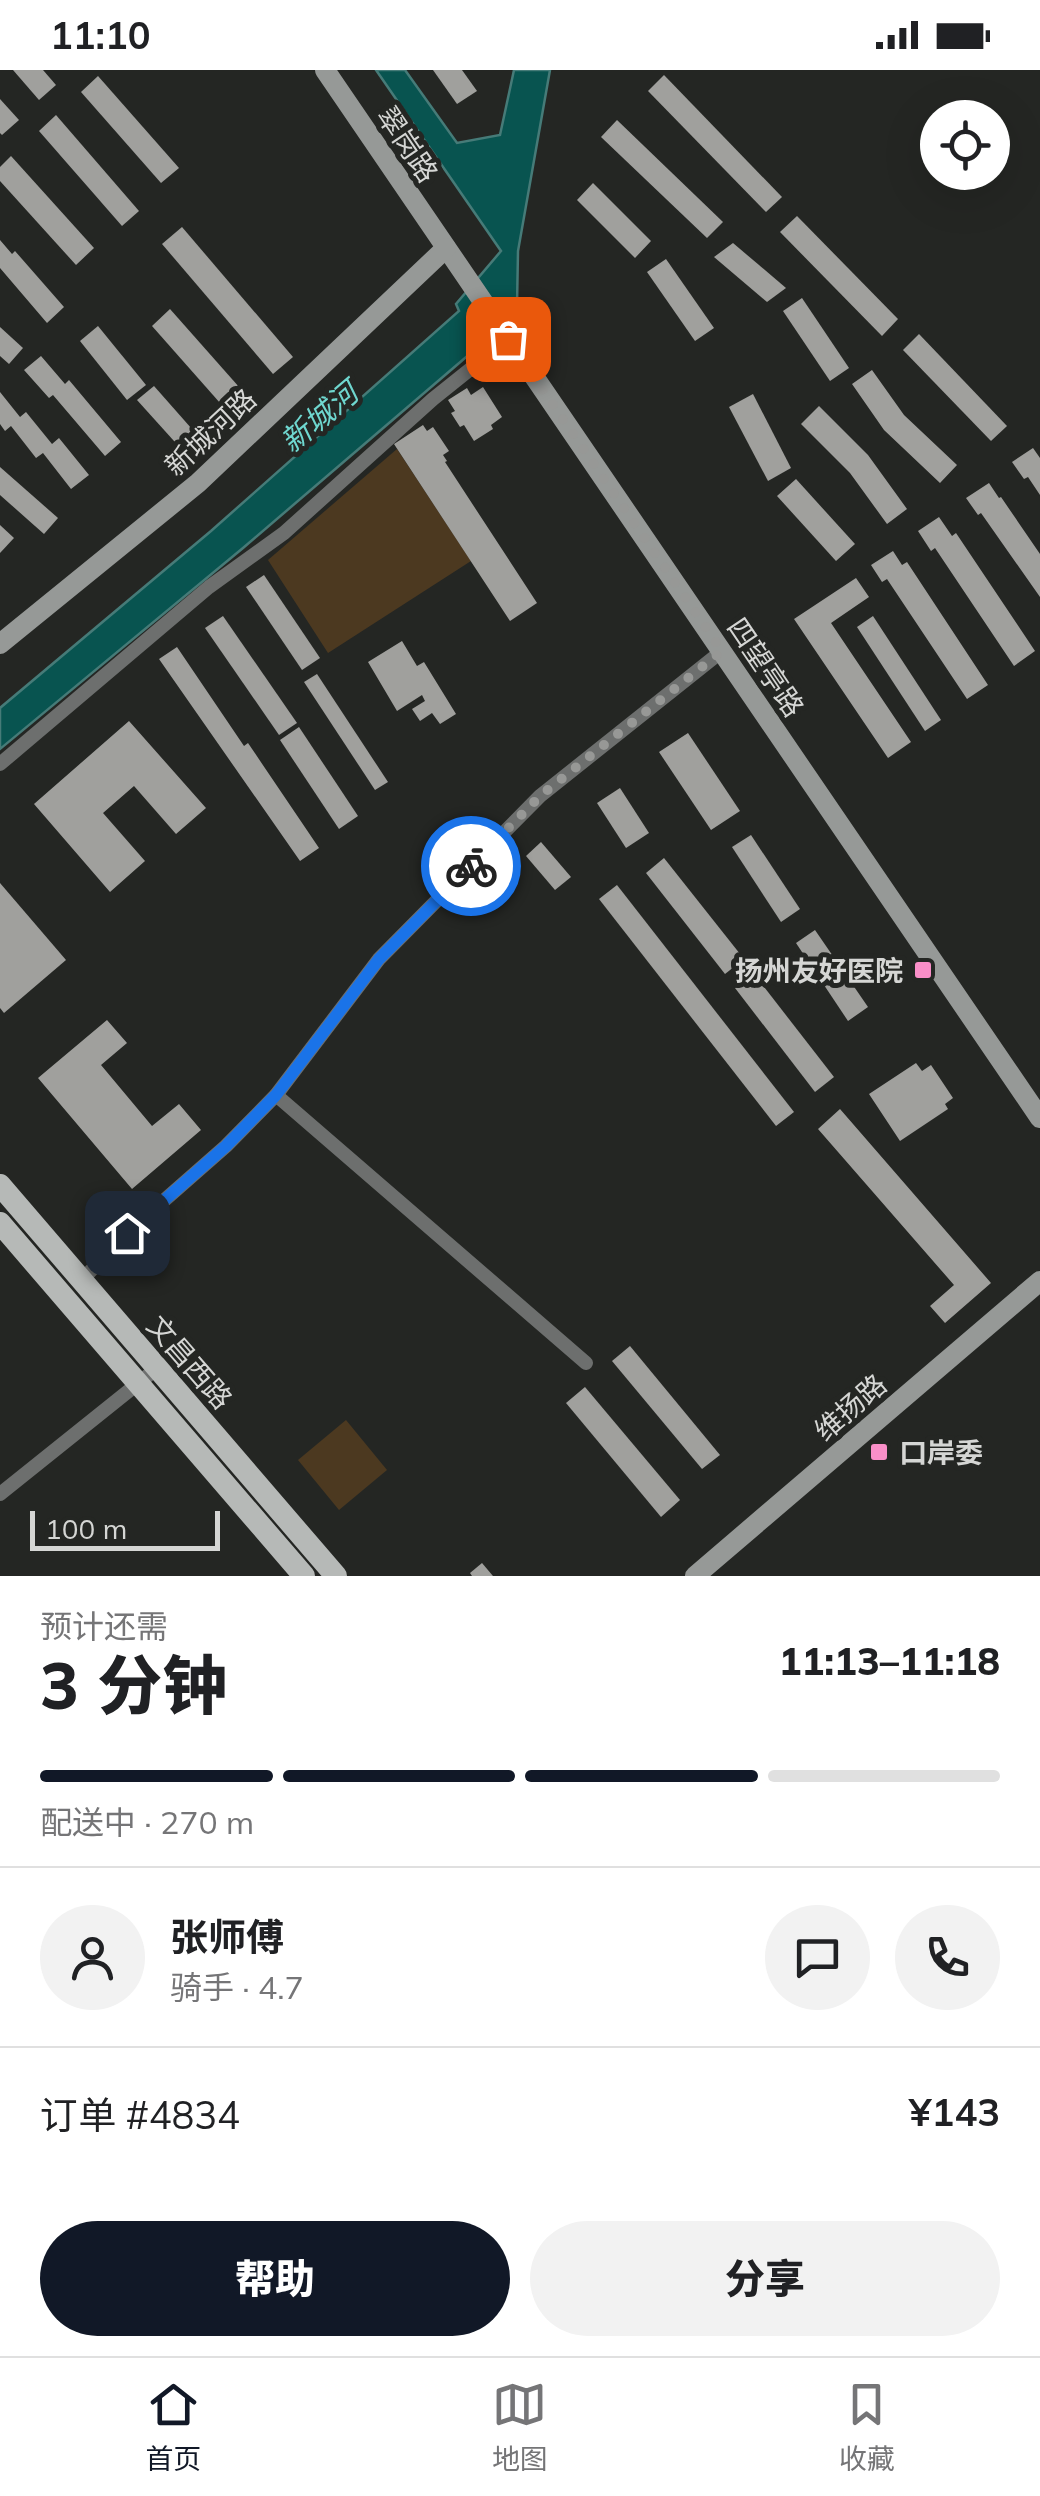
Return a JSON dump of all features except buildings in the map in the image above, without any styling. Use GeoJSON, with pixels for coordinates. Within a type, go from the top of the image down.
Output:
{"type":"FeatureCollection","features":[{"type":"Feature","properties":{"kind":"main road","name":"文昌西路"},"geometry":{"type":"LineString","coordinates":[[0,1185],[81,1281],[147,1376],[304,1576]]}},
{"type":"Feature","properties":{"kind":"main road","name":"文昌西路"},"geometry":{"type":"LineString","coordinates":[[0,1223],[336,1576]]}},
{"type":"Feature","properties":{"kind":"street","name":"翠岗路"},"geometry":{"type":"LineString","coordinates":[[325,70],[446,248]]}},
{"type":"Feature","properties":{"kind":"street","name":"四望亭路"},"geometry":{"type":"LineString","coordinates":[[446,248],[1040,1118]]}},
{"type":"Feature","properties":{"kind":"street","name":"新城河路"},"geometry":{"type":"LineString","coordinates":[[0,644],[198,483],[446,248]]}},
{"type":"Feature","properties":{"kind":"street"},"geometry":{"type":"LineString","coordinates":[[0,764],[209,588],[284,533],[504,332]]}},
{"type":"Feature","properties":{"kind":"street"},"geometry":{"type":"LineString","coordinates":[[81,1281],[276,1095],[379,959],[540,796],[722,651]]}},
{"type":"Feature","properties":{"kind":"street"},"geometry":{"type":"LineString","coordinates":[[276,1095],[586,1363]]}},
{"type":"Feature","properties":{"kind":"street","name":"维扬路"},"geometry":{"type":"LineString","coordinates":[[695,1576],[1040,1281]]}},
{"type":"Feature","properties":{"kind":"street","name":"维扬路"},"geometry":{"type":"LineString","coordinates":[[716,1576],[1040,1297]]}},
{"type":"Feature","properties":{"kind":"street"},"geometry":{"type":"LineString","coordinates":[[0,1494],[147,1376]]}},
{"type":"Feature","properties":{"kind":"shaded area"},"geometry":{"type":"Polygon","coordinates":[[[397,449],[471,561],[328,653],[268,560],[397,449]]]}},
{"type":"Feature","properties":{"kind":"shaded area"},"geometry":{"type":"Polygon","coordinates":[[[346,1420],[387,1470],[339,1510],[298,1460],[346,1420]]]}},
{"type":"Feature","properties":{"kind":"water"},"geometry":{"type":"Polygon","coordinates":[[[376,70],[405,70],[457,143],[500,135],[514,70],[550,70],[518,251],[517,306],[486,340],[0,749],[0,708],[211,531],[459,311],[456,304],[501,251],[376,70]]]}},
{"type":"Feature","properties":{"kind":"way so far"},"geometry":{"type":"LineString","coordinates":[[471,866],[540,796],[722,651],[508,339]]}},
{"type":"Feature","properties":{"kind":"place","name":"扬州友好医院"},"geometry":{"type":"Point","coordinates":[923,970]}},
{"type":"Feature","properties":{"kind":"place","name":"口岸委"},"geometry":{"type":"Point","coordinates":[879,1452]}},
{"type":"Feature","properties":{"kind":"route"},"geometry":{"type":"LineString","coordinates":[[127,1233],[226,1146],[276,1095],[379,959],[471,866]]}},
{"type":"Feature","properties":{"kind":"water label","name":"新城河"},"geometry":{"type":"Point","coordinates":[319,417]}}]}
